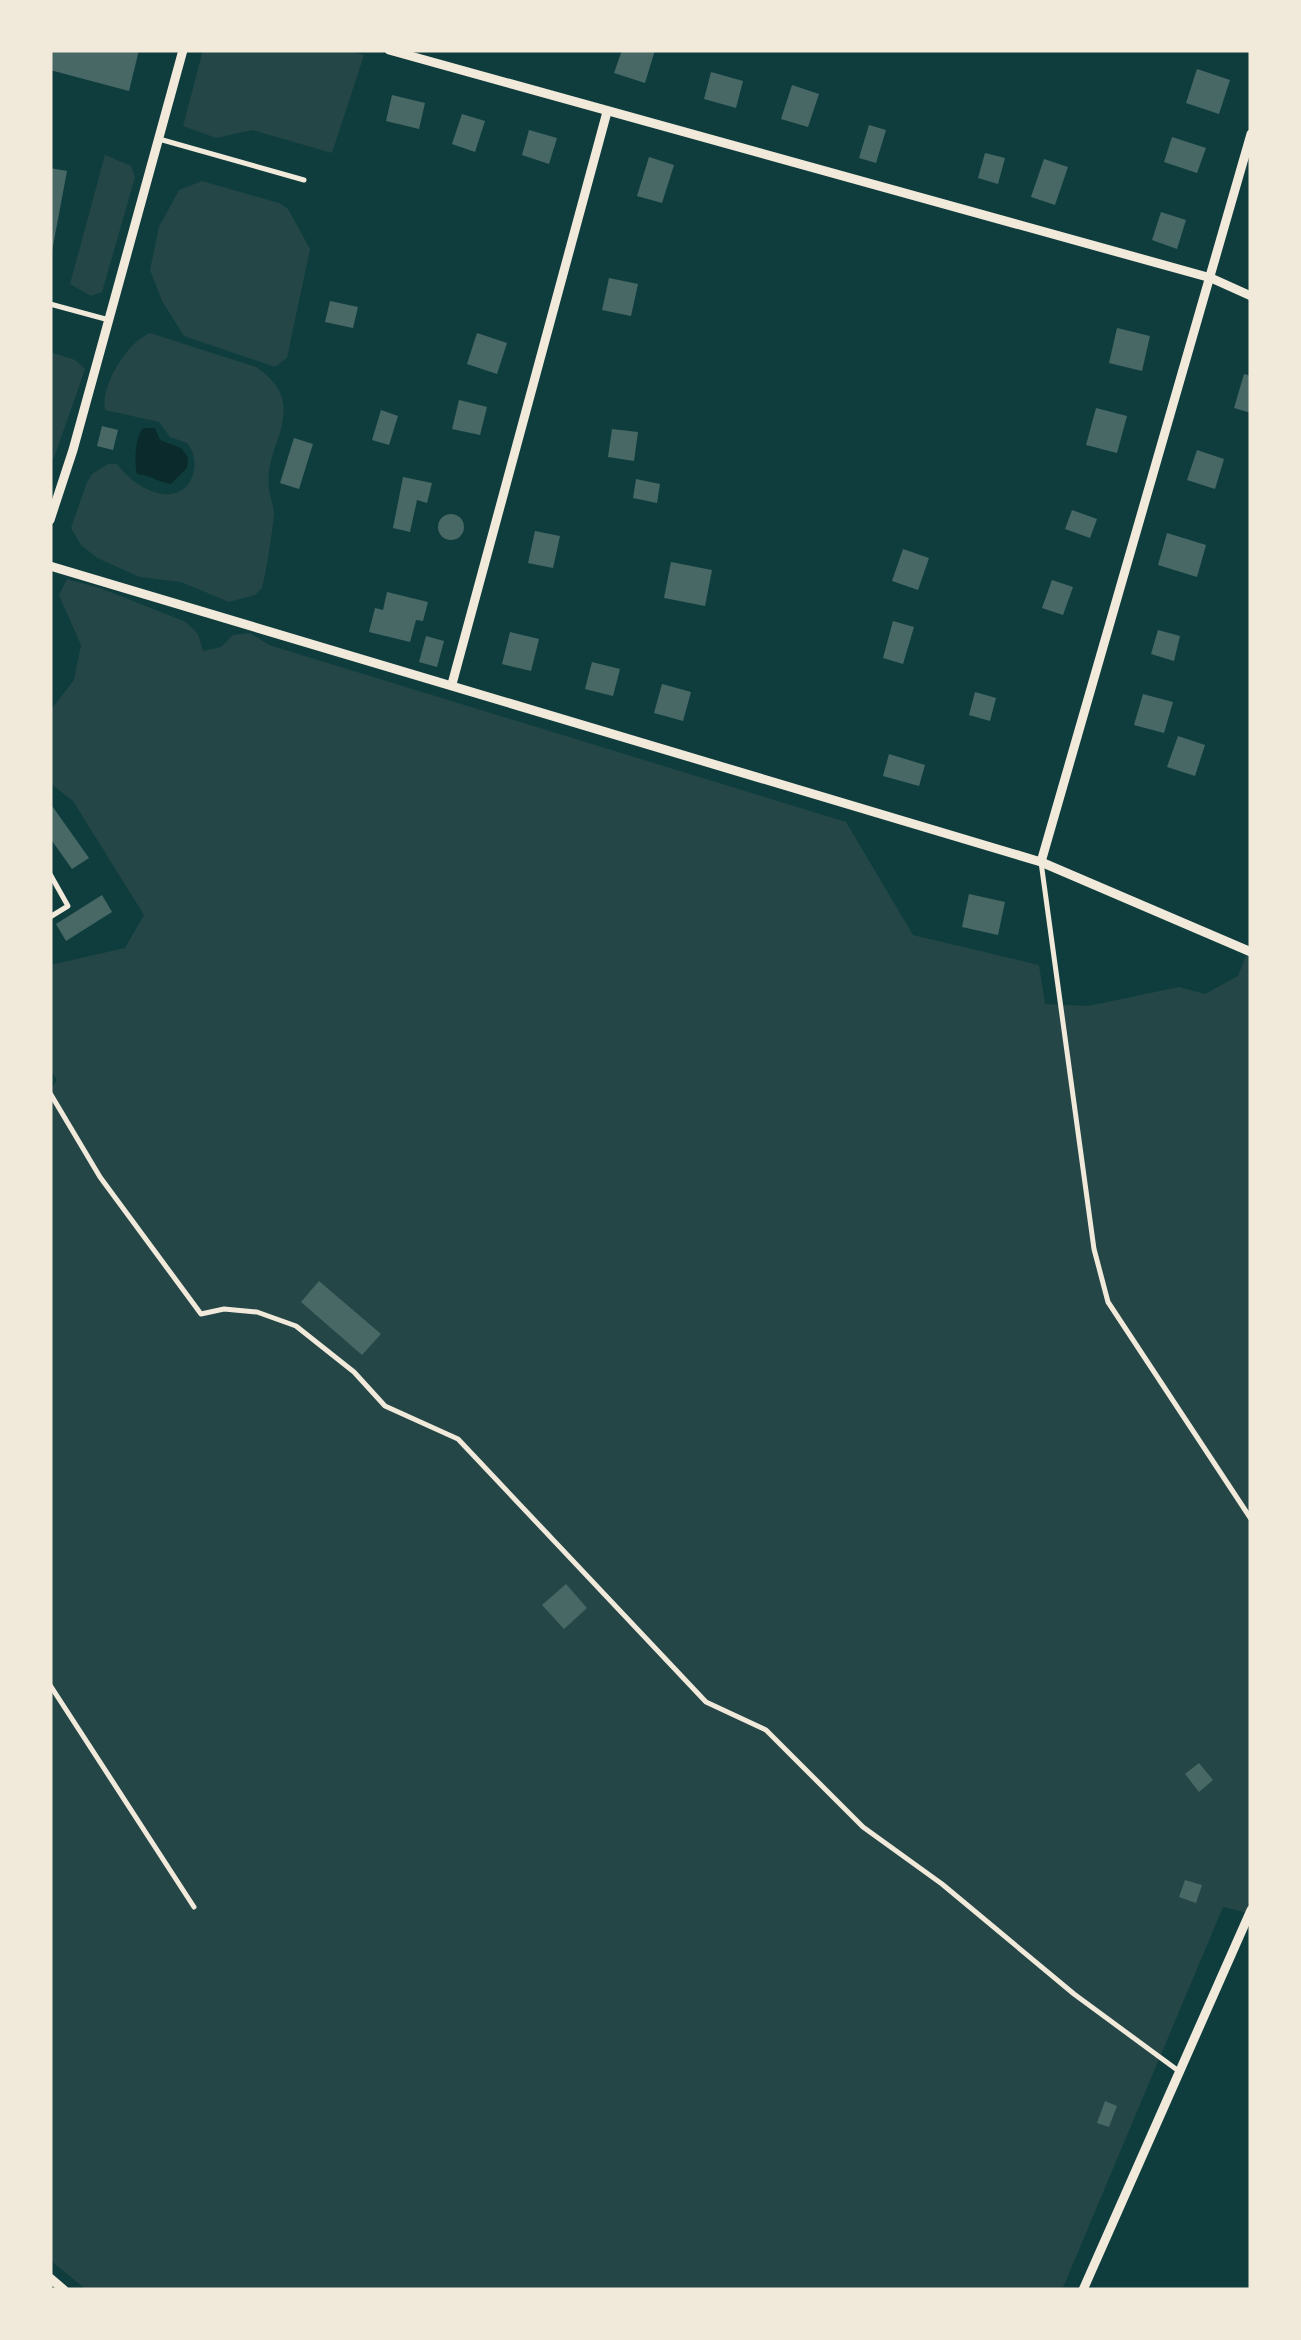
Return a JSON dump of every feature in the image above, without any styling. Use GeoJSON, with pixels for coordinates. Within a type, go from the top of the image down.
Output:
{"type":"FeatureCollection","features":[{"type":"Feature","properties":{"kind":"street"},"geometry":{"type":"LineString","coordinates":[[50,520],[183,50]]}},
{"type":"Feature","properties":{"kind":"street"},"geometry":{"type":"LineString","coordinates":[[389,50],[1211,278],[1251,296]]}},
{"type":"Feature","properties":{"kind":"street"},"geometry":{"type":"LineString","coordinates":[[452,684],[607,112]]}},
{"type":"Feature","properties":{"kind":"street"},"geometry":{"type":"LineString","coordinates":[[1041,862],[1251,134]]}},
{"type":"Feature","properties":{"kind":"street"},"geometry":{"type":"LineString","coordinates":[[50,566],[1041,862],[1251,952]]}},
{"type":"Feature","properties":{"kind":"street"},"geometry":{"type":"LineString","coordinates":[[1083,2290],[1251,1910]]}},
{"type":"Feature","properties":{"kind":"street"},"geometry":{"type":"LineString","coordinates":[[50,2278],[64,2290]]}},
{"type":"Feature","properties":{"kind":"lane"},"geometry":{"type":"LineString","coordinates":[[159,139],[304,180]]}},
{"type":"Feature","properties":{"kind":"lane"},"geometry":{"type":"LineString","coordinates":[[50,304],[109,320]]}},
{"type":"Feature","properties":{"kind":"lane"},"geometry":{"type":"LineString","coordinates":[[1041,862],[1094,1249],[1108,1302],[1251,1518]]}},
{"type":"Feature","properties":{"kind":"lane"},"geometry":{"type":"LineString","coordinates":[[50,874],[68,906],[50,917]]}},
{"type":"Feature","properties":{"kind":"lane"},"geometry":{"type":"LineString","coordinates":[[50,1093],[100,1178],[200,1314],[224,1308],[257,1312],[296,1326],[354,1372],[385,1406],[458,1439],[706,1702],[766,1730],[863,1827],[942,1884],[1074,1994],[1180,2072]]}},
{"type":"Feature","properties":{"kind":"lane"},"geometry":{"type":"LineString","coordinates":[[50,1685],[194,1907]]}},
{"type":"Feature","properties":{"kind":"shaded area"},"geometry":{"type":"Polygon","coordinates":[[[203,50],[346,50],[364,55],[332,153],[252,130],[216,138],[183,126],[203,50]]]}},
{"type":"Feature","properties":{"kind":"shaded area"},"geometry":{"type":"Polygon","coordinates":[[[105,155],[131,166],[135,177],[102,292],[91,296],[70,284],[105,155]]]}},
{"type":"Feature","properties":{"kind":"shaded area"},"geometry":{"type":"Polygon","coordinates":[[[202,181],[279,203],[288,209],[310,249],[287,358],[275,367],[184,336],[162,301],[150,270],[159,227],[179,190],[202,181]]]}},
{"type":"Feature","properties":{"kind":"shaded area"},"geometry":{"type":"Polygon","coordinates":[[[150,333],[256,367],[280,392],[283,421],[269,478],[273,524],[262,588],[255,595],[229,602],[181,582],[140,577],[97,558],[81,545],[71,528],[87,482],[108,464],[117,464],[134,481],[155,492],[179,492],[190,481],[194,457],[187,443],[170,437],[159,422],[105,410],[107,389],[117,366],[133,345],[150,333]]]}},
{"type":"Feature","properties":{"kind":"shaded area"},"geometry":{"type":"Polygon","coordinates":[[[50,352],[75,360],[85,369],[54,458],[50,459],[50,352]]]}},
{"type":"Feature","properties":{"kind":"shaded area"},"geometry":{"type":"Polygon","coordinates":[[[143,428],[155,428],[160,440],[181,448],[188,457],[187,468],[171,484],[137,474],[136,450],[143,428]]]}},
{"type":"Feature","properties":{"kind":"shaded area"},"geometry":{"type":"Polygon","coordinates":[[[67,579],[186,622],[198,634],[203,651],[221,647],[233,635],[250,633],[269,645],[846,822],[913,935],[1039,965],[1045,1004],[1088,1006],[1179,987],[1205,994],[1238,976],[1246,955],[1251,957],[1251,1914],[1223,1907],[1062,2290],[87,2290],[50,2260],[50,1090],[57,1080],[50,1069],[50,965],[125,948],[144,915],[73,801],[50,783],[50,711],[74,680],[81,645],[59,595],[67,579]]]}},
{"type":"Feature","properties":{"kind":"building"},"geometry":{"type":"Polygon","coordinates":[[[50,50],[139,50],[129,91],[50,70],[50,50]]]}},
{"type":"Feature","properties":{"kind":"building"},"geometry":{"type":"Polygon","coordinates":[[[622,50],[655,50],[645,83],[614,73],[622,50]]]}},
{"type":"Feature","properties":{"kind":"building"},"geometry":{"type":"Polygon","coordinates":[[[1197,69],[1230,80],[1219,114],[1186,103],[1197,69]]]}},
{"type":"Feature","properties":{"kind":"building"},"geometry":{"type":"Polygon","coordinates":[[[711,72],[743,81],[736,108],[704,99],[711,72]]]}},
{"type":"Feature","properties":{"kind":"building"},"geometry":{"type":"Polygon","coordinates":[[[792,85],[819,94],[808,127],[781,119],[792,85]]]}},
{"type":"Feature","properties":{"kind":"building"},"geometry":{"type":"Polygon","coordinates":[[[392,95],[425,103],[419,129],[386,121],[392,95]]]}},
{"type":"Feature","properties":{"kind":"building"},"geometry":{"type":"Polygon","coordinates":[[[462,114],[485,121],[475,152],[452,144],[462,114]]]}},
{"type":"Feature","properties":{"kind":"building"},"geometry":{"type":"Polygon","coordinates":[[[869,125],[886,130],[876,163],[859,158],[869,125]]]}},
{"type":"Feature","properties":{"kind":"building"},"geometry":{"type":"Polygon","coordinates":[[[529,130],[557,138],[549,164],[522,155],[529,130]]]}},
{"type":"Feature","properties":{"kind":"building"},"geometry":{"type":"Polygon","coordinates":[[[1172,137],[1206,148],[1197,173],[1164,162],[1172,137]]]}},
{"type":"Feature","properties":{"kind":"building"},"geometry":{"type":"Polygon","coordinates":[[[985,153],[1005,158],[998,184],[978,178],[985,153]]]}},
{"type":"Feature","properties":{"kind":"building"},"geometry":{"type":"Polygon","coordinates":[[[649,157],[674,165],[662,203],[637,196],[649,157]]]}},
{"type":"Feature","properties":{"kind":"building"},"geometry":{"type":"Polygon","coordinates":[[[1044,159],[1068,167],[1055,205],[1031,197],[1044,159]]]}},
{"type":"Feature","properties":{"kind":"building"},"geometry":{"type":"Polygon","coordinates":[[[50,168],[67,171],[52,251],[50,251],[50,168]]]}},
{"type":"Feature","properties":{"kind":"building"},"geometry":{"type":"Polygon","coordinates":[[[1161,212],[1186,220],[1177,249],[1152,240],[1161,212]]]}},
{"type":"Feature","properties":{"kind":"building"},"geometry":{"type":"Polygon","coordinates":[[[609,278],[638,284],[631,316],[602,310],[609,278]]]}},
{"type":"Feature","properties":{"kind":"building"},"geometry":{"type":"Polygon","coordinates":[[[330,301],[358,307],[353,328],[325,322],[330,301]]]}},
{"type":"Feature","properties":{"kind":"building"},"geometry":{"type":"Polygon","coordinates":[[[1117,328],[1150,336],[1142,371],[1109,363],[1117,328]]]}},
{"type":"Feature","properties":{"kind":"building"},"geometry":{"type":"Polygon","coordinates":[[[477,333],[507,343],[497,374],[467,364],[477,333]]]}},
{"type":"Feature","properties":{"kind":"building"},"geometry":{"type":"Polygon","coordinates":[[[1244,374],[1251,376],[1251,413],[1234,408],[1244,374]]]}},
{"type":"Feature","properties":{"kind":"building"},"geometry":{"type":"Polygon","coordinates":[[[459,400],[487,407],[480,435],[452,429],[459,400]]]}},
{"type":"Feature","properties":{"kind":"building"},"geometry":{"type":"Polygon","coordinates":[[[1096,408],[1127,416],[1117,453],[1086,445],[1096,408]]]}},
{"type":"Feature","properties":{"kind":"building"},"geometry":{"type":"Polygon","coordinates":[[[381,410],[398,416],[389,445],[372,440],[381,410]]]}},
{"type":"Feature","properties":{"kind":"building"},"geometry":{"type":"Polygon","coordinates":[[[102,426],[118,430],[113,450],[97,446],[102,426]]]}},
{"type":"Feature","properties":{"kind":"building"},"geometry":{"type":"Polygon","coordinates":[[[612,429],[638,432],[634,461],[608,457],[612,429]]]}},
{"type":"Feature","properties":{"kind":"building"},"geometry":{"type":"Polygon","coordinates":[[[294,438],[313,444],[299,489],[280,483],[294,438]]]}},
{"type":"Feature","properties":{"kind":"building"},"geometry":{"type":"Polygon","coordinates":[[[1197,450],[1224,459],[1215,489],[1187,480],[1197,450]]]}},
{"type":"Feature","properties":{"kind":"building"},"geometry":{"type":"Polygon","coordinates":[[[403,477],[432,483],[427,503],[417,500],[410,532],[393,528],[403,477]]]}},
{"type":"Feature","properties":{"kind":"building"},"geometry":{"type":"Polygon","coordinates":[[[636,479],[660,484],[657,503],[633,498],[636,479]]]}},
{"type":"Feature","properties":{"kind":"building"},"geometry":{"type":"Polygon","coordinates":[[[1072,510],[1097,519],[1090,538],[1065,529],[1072,510]]]}},
{"type":"Feature","properties":{"kind":"building"},"geometry":{"type":"Polygon","coordinates":[[[451,514],[460,518],[464,527],[460,536],[451,540],[442,536],[438,527],[442,518],[451,514]]]}},
{"type":"Feature","properties":{"kind":"building"},"geometry":{"type":"Polygon","coordinates":[[[535,531],[560,536],[553,568],[528,563],[535,531]]]}},
{"type":"Feature","properties":{"kind":"building"},"geometry":{"type":"Polygon","coordinates":[[[1167,533],[1206,545],[1197,577],[1158,565],[1167,533]]]}},
{"type":"Feature","properties":{"kind":"building"},"geometry":{"type":"Polygon","coordinates":[[[903,549],[929,558],[918,590],[892,581],[903,549]]]}},
{"type":"Feature","properties":{"kind":"building"},"geometry":{"type":"Polygon","coordinates":[[[671,562],[712,570],[705,606],[664,598],[671,562]]]}},
{"type":"Feature","properties":{"kind":"building"},"geometry":{"type":"Polygon","coordinates":[[[1052,580],[1073,587],[1063,615],[1042,608],[1052,580]]]}},
{"type":"Feature","properties":{"kind":"building"},"geometry":{"type":"Polygon","coordinates":[[[387,592],[428,602],[423,621],[416,620],[410,642],[369,632],[375,608],[383,610],[387,592]]]}},
{"type":"Feature","properties":{"kind":"building"},"geometry":{"type":"Polygon","coordinates":[[[893,621],[914,627],[903,664],[883,658],[893,621]]]}},
{"type":"Feature","properties":{"kind":"building"},"geometry":{"type":"Polygon","coordinates":[[[1158,630],[1180,636],[1174,661],[1151,654],[1158,630]]]}},
{"type":"Feature","properties":{"kind":"building"},"geometry":{"type":"Polygon","coordinates":[[[510,632],[539,639],[531,671],[502,664],[510,632]]]}},
{"type":"Feature","properties":{"kind":"building"},"geometry":{"type":"Polygon","coordinates":[[[426,636],[444,641],[437,667],[419,662],[426,636]]]}},
{"type":"Feature","properties":{"kind":"building"},"geometry":{"type":"Polygon","coordinates":[[[592,662],[620,669],[613,696],[585,689],[592,662]]]}},
{"type":"Feature","properties":{"kind":"building"},"geometry":{"type":"Polygon","coordinates":[[[662,684],[691,692],[683,721],[654,713],[662,684]]]}},
{"type":"Feature","properties":{"kind":"building"},"geometry":{"type":"Polygon","coordinates":[[[975,692],[996,698],[990,721],[969,715],[975,692]]]}},
{"type":"Feature","properties":{"kind":"building"},"geometry":{"type":"Polygon","coordinates":[[[1143,694],[1173,702],[1164,733],[1134,725],[1143,694]]]}},
{"type":"Feature","properties":{"kind":"building"},"geometry":{"type":"Polygon","coordinates":[[[1178,736],[1205,745],[1195,776],[1167,767],[1178,736]]]}},
{"type":"Feature","properties":{"kind":"building"},"geometry":{"type":"Polygon","coordinates":[[[889,754],[925,765],[919,786],[883,776],[889,754]]]}},
{"type":"Feature","properties":{"kind":"building"},"geometry":{"type":"Polygon","coordinates":[[[50,803],[89,858],[72,869],[50,838],[50,803]]]}},
{"type":"Feature","properties":{"kind":"building"},"geometry":{"type":"Polygon","coordinates":[[[969,894],[1005,902],[998,935],[962,927],[969,894]]]}},
{"type":"Feature","properties":{"kind":"building"},"geometry":{"type":"Polygon","coordinates":[[[102,895],[112,912],[66,941],[56,924],[102,895]]]}},
{"type":"Feature","properties":{"kind":"building"},"geometry":{"type":"Polygon","coordinates":[[[319,1281],[381,1334],[362,1355],[301,1302],[319,1281]]]}},
{"type":"Feature","properties":{"kind":"building"},"geometry":{"type":"Polygon","coordinates":[[[566,1584],[587,1608],[564,1629],[542,1605],[566,1584]]]}},
{"type":"Feature","properties":{"kind":"building"},"geometry":{"type":"Polygon","coordinates":[[[1199,1763],[1213,1780],[1199,1792],[1185,1774],[1199,1763]]]}},
{"type":"Feature","properties":{"kind":"building"},"geometry":{"type":"Polygon","coordinates":[[[1185,1880],[1202,1885],[1196,1903],[1179,1897],[1185,1880]]]}},
{"type":"Feature","properties":{"kind":"building"},"geometry":{"type":"Polygon","coordinates":[[[1105,2101],[1117,2106],[1109,2127],[1097,2123],[1105,2101]]]}}]}
